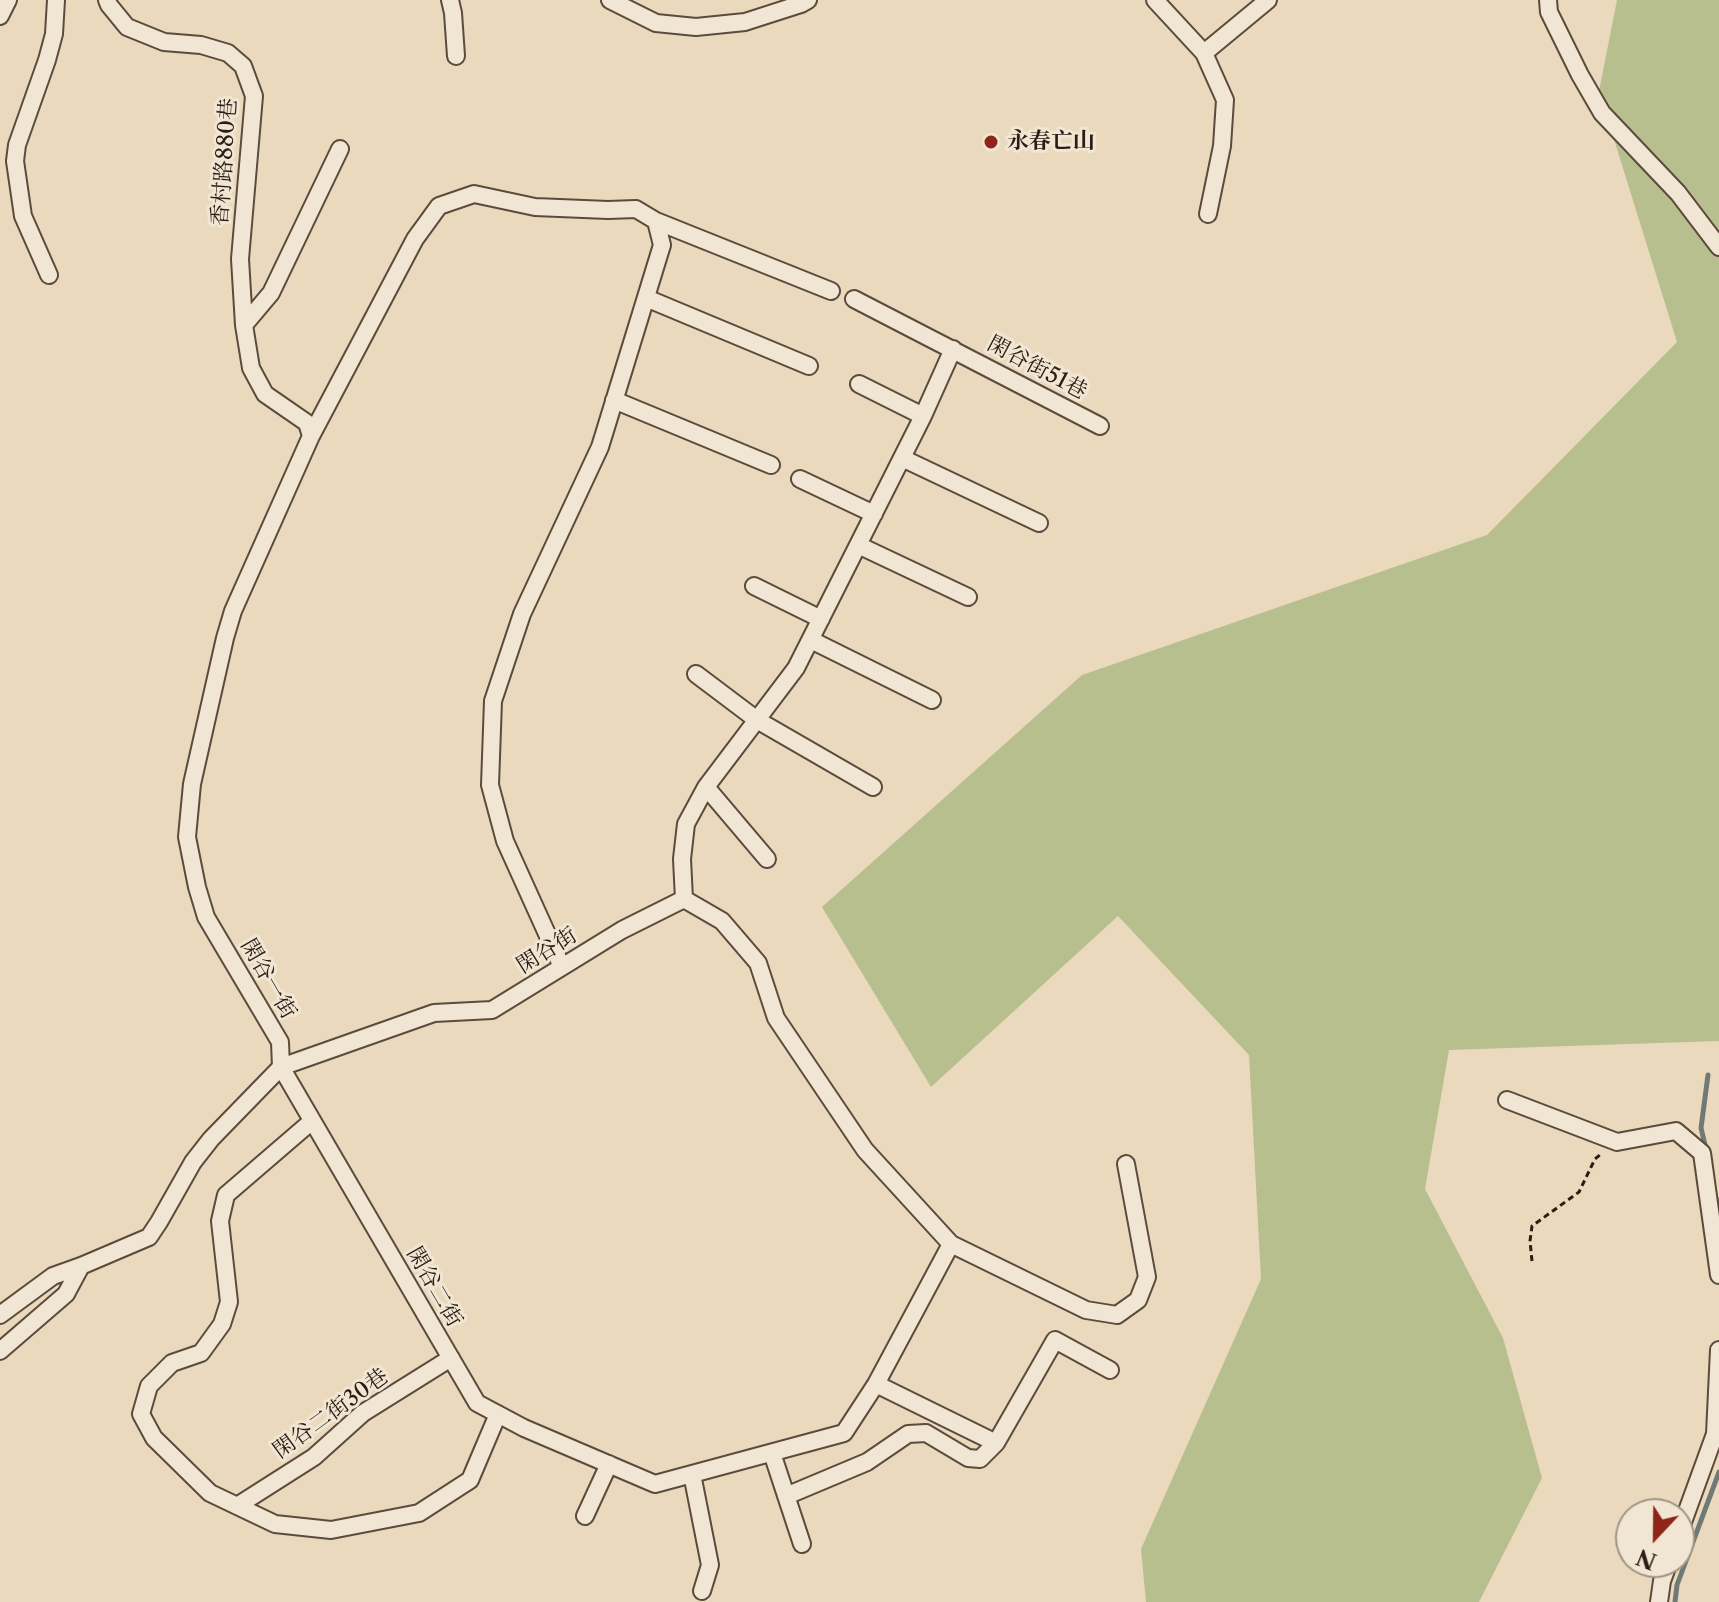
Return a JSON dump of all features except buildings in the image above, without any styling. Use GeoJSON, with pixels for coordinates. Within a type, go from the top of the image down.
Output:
{"type":"FeatureCollection","features":[{"type":"Feature","properties":{"kind":"street"},"geometry":{"type":"LineString","coordinates":[[0,16],[8,0]]}},
{"type":"Feature","properties":{"kind":"street"},"geometry":{"type":"LineString","coordinates":[[49,275],[23,216],[15,161],[17,145],[54,34],[56,0]]}},
{"type":"Feature","properties":{"kind":"street","name":"香村路880巷"},"geometry":{"type":"LineString","coordinates":[[107,0],[127,27],[164,42],[201,45],[228,53],[243,66],[254,96],[240,259],[244,325],[251,368],[265,394],[307,423],[311,436]]}},
{"type":"Feature","properties":{"kind":"street"},"geometry":{"type":"LineString","coordinates":[[450,0],[456,56]]}},
{"type":"Feature","properties":{"kind":"street"},"geometry":{"type":"LineString","coordinates":[[610,0],[656,23],[696,27],[745,22],[808,0]]}},
{"type":"Feature","properties":{"kind":"street"},"geometry":{"type":"LineString","coordinates":[[1157,0],[1204,53],[1225,100],[1222,146],[1208,214]]}},
{"type":"Feature","properties":{"kind":"street"},"geometry":{"type":"LineString","coordinates":[[1204,53],[1268,0]]}},
{"type":"Feature","properties":{"kind":"street"},"geometry":{"type":"LineString","coordinates":[[1548,0],[1549,12],[1602,113],[1678,193],[1719,247]]}},
{"type":"Feature","properties":{"kind":"street"},"geometry":{"type":"LineString","coordinates":[[244,325],[271,293],[340,149]]}},
{"type":"Feature","properties":{"kind":"street","name":"閑谷一街"},"geometry":{"type":"LineString","coordinates":[[281,1067],[280,1042],[206,917],[187,837],[192,784],[233,611],[311,436],[415,239],[439,206],[474,194],[535,207],[636,209],[656,221],[831,291]]}},
{"type":"Feature","properties":{"kind":"street"},"geometry":{"type":"LineString","coordinates":[[562,967],[505,841],[490,785],[493,701],[522,614],[600,447],[662,245],[656,221]]}},
{"type":"Feature","properties":{"kind":"street"},"geometry":{"type":"LineString","coordinates":[[646,298],[809,366]]}},
{"type":"Feature","properties":{"kind":"street","name":"閑谷街51巷"},"geometry":{"type":"LineString","coordinates":[[854,299],[1100,426]]}},
{"type":"Feature","properties":{"kind":"street","name":"閑谷街51巷"},"geometry":{"type":"LineString","coordinates":[[684,899],[682,859],[686,824],[706,787],[796,668],[923,416],[953,349]]}},
{"type":"Feature","properties":{"kind":"street"},"geometry":{"type":"LineString","coordinates":[[859,384],[923,416]]}},
{"type":"Feature","properties":{"kind":"street"},"geometry":{"type":"LineString","coordinates":[[614,400],[771,465]]}},
{"type":"Feature","properties":{"kind":"street"},"geometry":{"type":"LineString","coordinates":[[902,458],[1039,523]]}},
{"type":"Feature","properties":{"kind":"street"},"geometry":{"type":"LineString","coordinates":[[800,479],[874,514]]}},
{"type":"Feature","properties":{"kind":"street"},"geometry":{"type":"LineString","coordinates":[[858,545],[968,597]]}},
{"type":"Feature","properties":{"kind":"street"},"geometry":{"type":"LineString","coordinates":[[754,586],[821,619]]}},
{"type":"Feature","properties":{"kind":"street"},"geometry":{"type":"LineString","coordinates":[[811,640],[932,700]]}},
{"type":"Feature","properties":{"kind":"street"},"geometry":{"type":"LineString","coordinates":[[696,674],[757,720],[873,787]]}},
{"type":"Feature","properties":{"kind":"street"},"geometry":{"type":"LineString","coordinates":[[706,787],[767,859]]}},
{"type":"Feature","properties":{"kind":"street"},"geometry":{"type":"LineString","coordinates":[[684,899],[722,921],[758,963],[776,1018],[865,1150],[951,1244],[1086,1310],[1117,1315],[1138,1300],[1147,1277],[1126,1164]]}},
{"type":"Feature","properties":{"kind":"street","name":"閑谷街"},"geometry":{"type":"LineString","coordinates":[[0,1315],[53,1276],[149,1237],[193,1162],[211,1139],[281,1067],[434,1013],[492,1010],[622,930],[684,899]]}},
{"type":"Feature","properties":{"kind":"street","name":"閑谷二街"},"geometry":{"type":"LineString","coordinates":[[281,1067],[477,1403],[524,1428],[655,1484],[844,1433],[876,1384],[951,1244]]}},
{"type":"Feature","properties":{"kind":"street"},"geometry":{"type":"LineString","coordinates":[[1507,1100],[1617,1142],[1676,1131],[1702,1153],[1719,1275]]}},
{"type":"Feature","properties":{"kind":"street"},"geometry":{"type":"LineString","coordinates":[[312,1121],[226,1195],[220,1221],[229,1302],[222,1324],[201,1353],[172,1363],[149,1386],[141,1414],[154,1438],[210,1493],[275,1524],[331,1530],[419,1513],[470,1480],[498,1414]]}},
{"type":"Feature","properties":{"kind":"street"},"geometry":{"type":"LineString","coordinates":[[0,1351],[66,1294],[81,1266]]}},
{"type":"Feature","properties":{"kind":"street"},"geometry":{"type":"LineString","coordinates":[[786,1496],[867,1462],[908,1434],[926,1433],[968,1458],[980,1459],[996,1443],[1055,1340],[1110,1370]]}},
{"type":"Feature","properties":{"kind":"street"},"geometry":{"type":"LineString","coordinates":[[1692,1498],[1715,1434],[1719,1350]]}},
{"type":"Feature","properties":{"kind":"street","name":"閑谷二街30巷"},"geometry":{"type":"LineString","coordinates":[[237,1506],[314,1457],[363,1413],[451,1358]]}},
{"type":"Feature","properties":{"kind":"street"},"geometry":{"type":"LineString","coordinates":[[876,1384],[996,1443]]}},
{"type":"Feature","properties":{"kind":"street"},"geometry":{"type":"LineString","coordinates":[[772,1453],[802,1544]]}},
{"type":"Feature","properties":{"kind":"street"},"geometry":{"type":"LineString","coordinates":[[585,1516],[609,1464]]}},
{"type":"Feature","properties":{"kind":"street"},"geometry":{"type":"LineString","coordinates":[[692,1474],[710,1565],[702,1591]]}},
{"type":"Feature","properties":{"kind":"street"},"geometry":{"type":"LineString","coordinates":[[1659,1602],[1663,1578]]}},
{"type":"Feature","properties":{"kind":"path"},"geometry":{"type":"LineString","coordinates":[[1532,1261],[1532,1226],[1579,1192],[1595,1159],[1617,1142]]}},
{"type":"Feature","properties":{"kind":"green space"},"geometry":{"type":"Polygon","coordinates":[[[1617,0],[1719,0],[1719,1041],[1449,1050],[1425,1189],[1503,1338],[1542,1478],[1479,1602],[1146,1602],[1141,1549],[1261,1279],[1249,1055],[1118,916],[931,1087],[822,907],[1082,675],[1487,535],[1677,342],[1599,91],[1617,0]]]}},
{"type":"Feature","properties":{"kind":"waterway"},"geometry":{"type":"LineString","coordinates":[[1706,1149],[1701,1128],[1708,1075]]}},
{"type":"Feature","properties":{"kind":"waterway"},"geometry":{"type":"LineString","coordinates":[[1716,1198],[1719,1214]]}},
{"type":"Feature","properties":{"kind":"waterway"},"geometry":{"type":"LineString","coordinates":[[1675,1602],[1677,1585],[1719,1472]]}},
{"type":"Feature","properties":{"kind":"place","name":"永春亡山"},"geometry":{"type":"Point","coordinates":[991,142]}}]}
